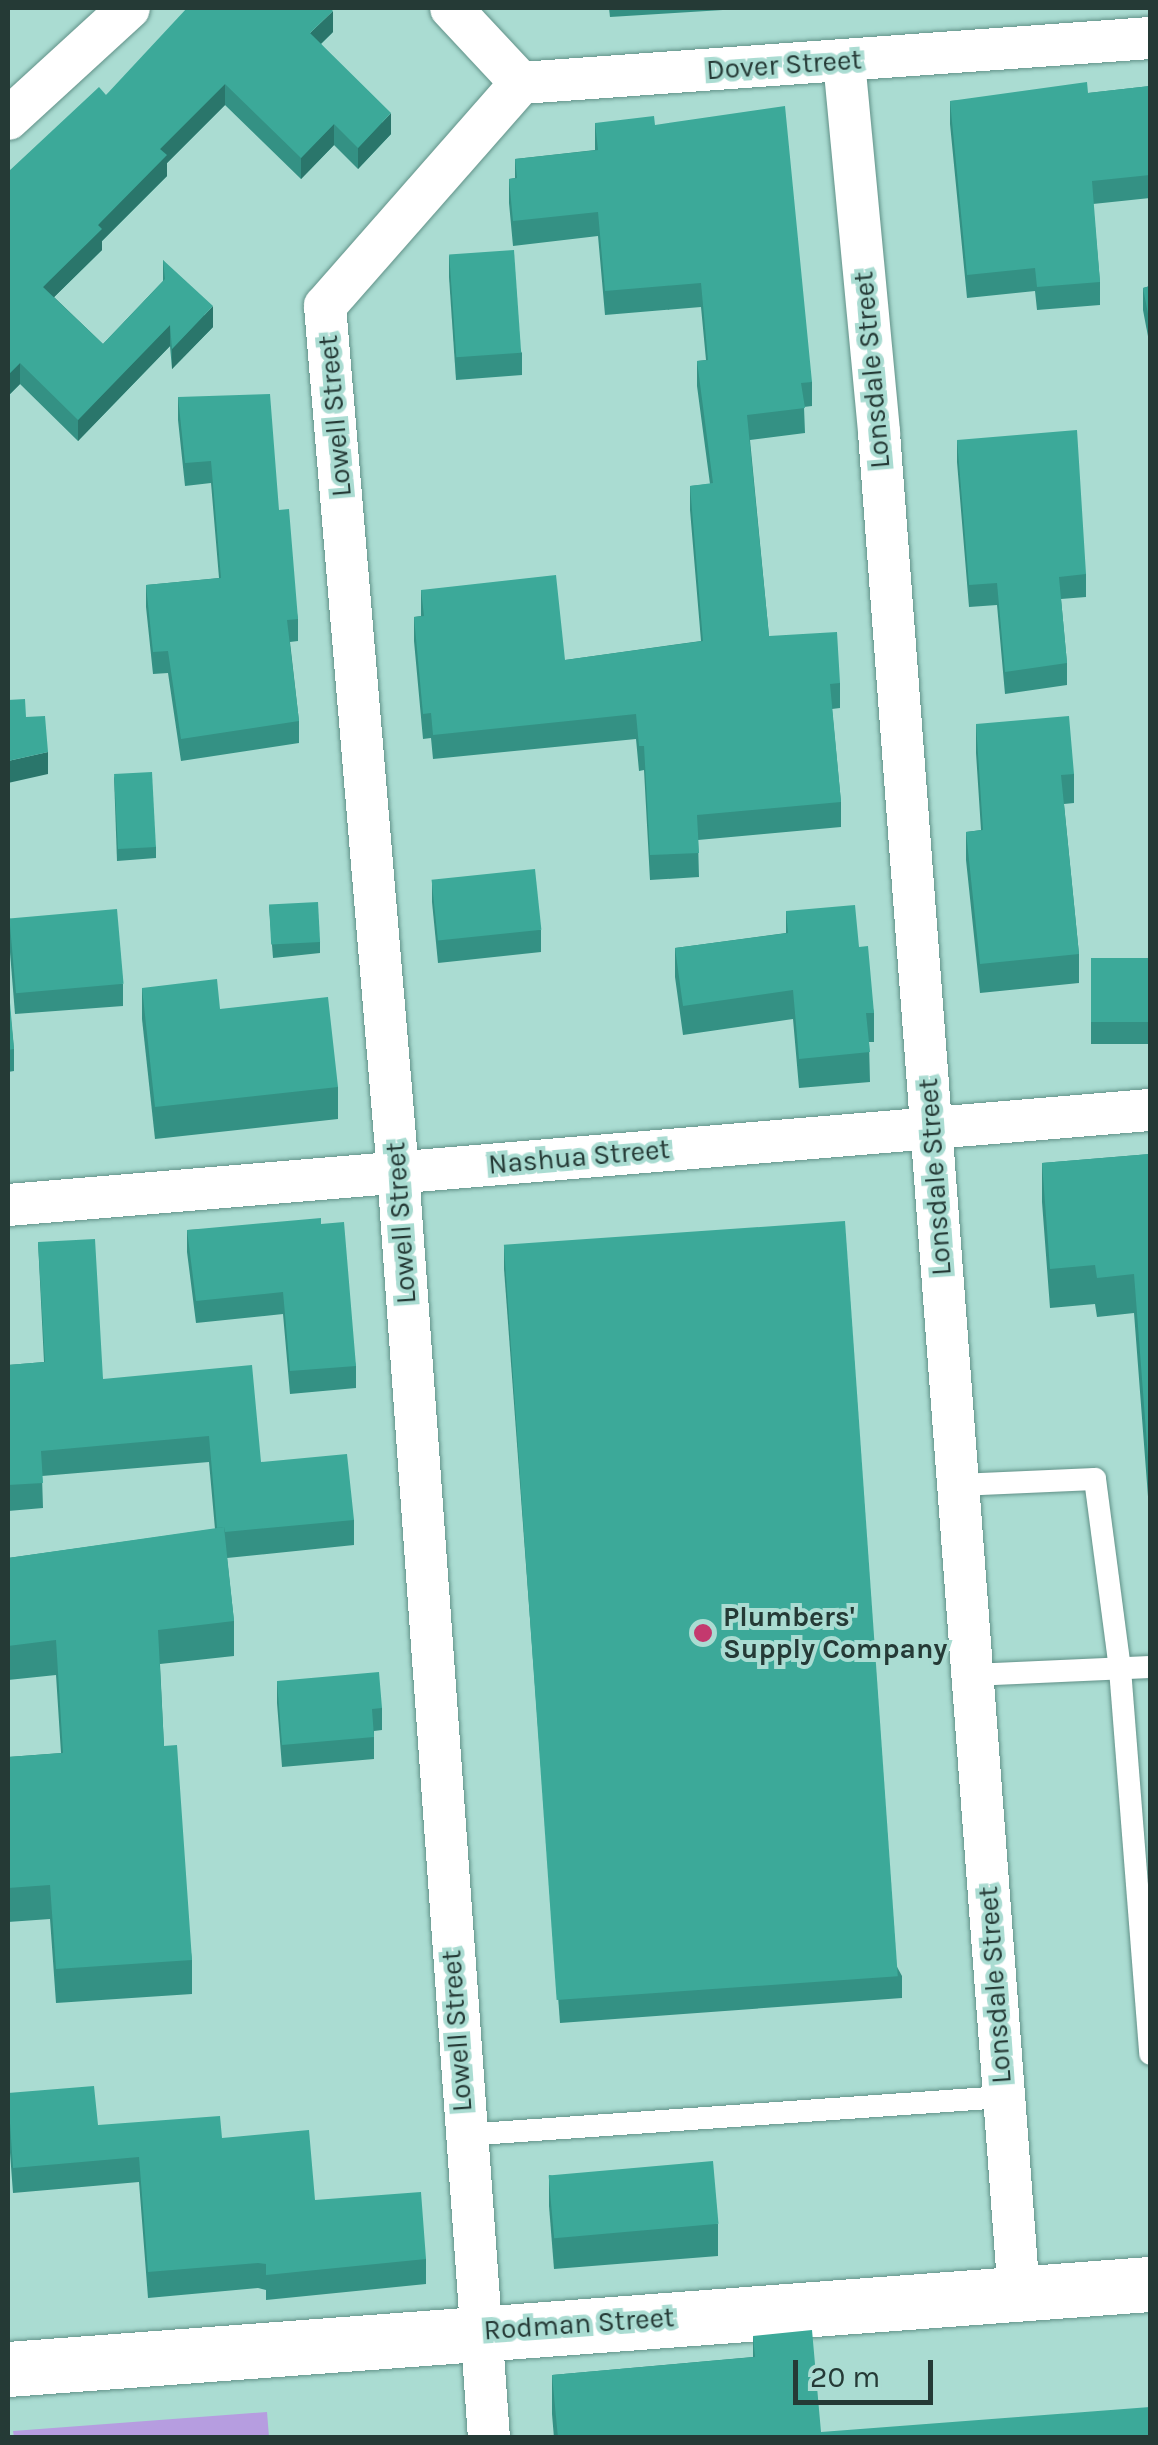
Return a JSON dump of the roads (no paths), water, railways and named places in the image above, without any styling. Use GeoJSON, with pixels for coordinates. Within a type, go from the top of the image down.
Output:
{"type":"FeatureCollection","features":[{"type":"Feature","properties":{"kind":"main road","name":"Rodman Street"},"geometry":{"type":"LineString","coordinates":[[8,2369],[478,2330],[1150,2284]]}},
{"type":"Feature","properties":{"kind":"street"},"geometry":{"type":"LineString","coordinates":[[8,119],[129,8]]}},
{"type":"Feature","properties":{"kind":"street"},"geometry":{"type":"LineString","coordinates":[[451,8],[522,83]]}},
{"type":"Feature","properties":{"kind":"street","name":"Dover Street"},"geometry":{"type":"LineString","coordinates":[[522,83],[1150,38]]}},
{"type":"Feature","properties":{"kind":"street","name":"Lonsdale Street"},"geometry":{"type":"LineString","coordinates":[[844,61],[931,1128],[1018,2294]]}},
{"type":"Feature","properties":{"kind":"street","name":"Lowell Street"},"geometry":{"type":"LineString","coordinates":[[489,2438],[478,2330],[398,1172],[326,306],[522,83]]}},
{"type":"Feature","properties":{"kind":"street","name":"Nashua Street"},"geometry":{"type":"LineString","coordinates":[[8,1205],[1150,1110]]}},
{"type":"Feature","properties":{"kind":"lane"},"geometry":{"type":"LineString","coordinates":[[958,1484],[1095,1478],[1120,1669],[1150,2054]]}},
{"type":"Feature","properties":{"kind":"lane"},"geometry":{"type":"LineString","coordinates":[[972,1675],[1150,1667]]}},
{"type":"Feature","properties":{"kind":"lane"},"geometry":{"type":"LineString","coordinates":[[464,2135],[1004,2097]]}},
{"type":"Feature","properties":{"kind":"place","name":"Plumbers' Supply Company"},"geometry":{"type":"Point","coordinates":[703,1633]}}]}
